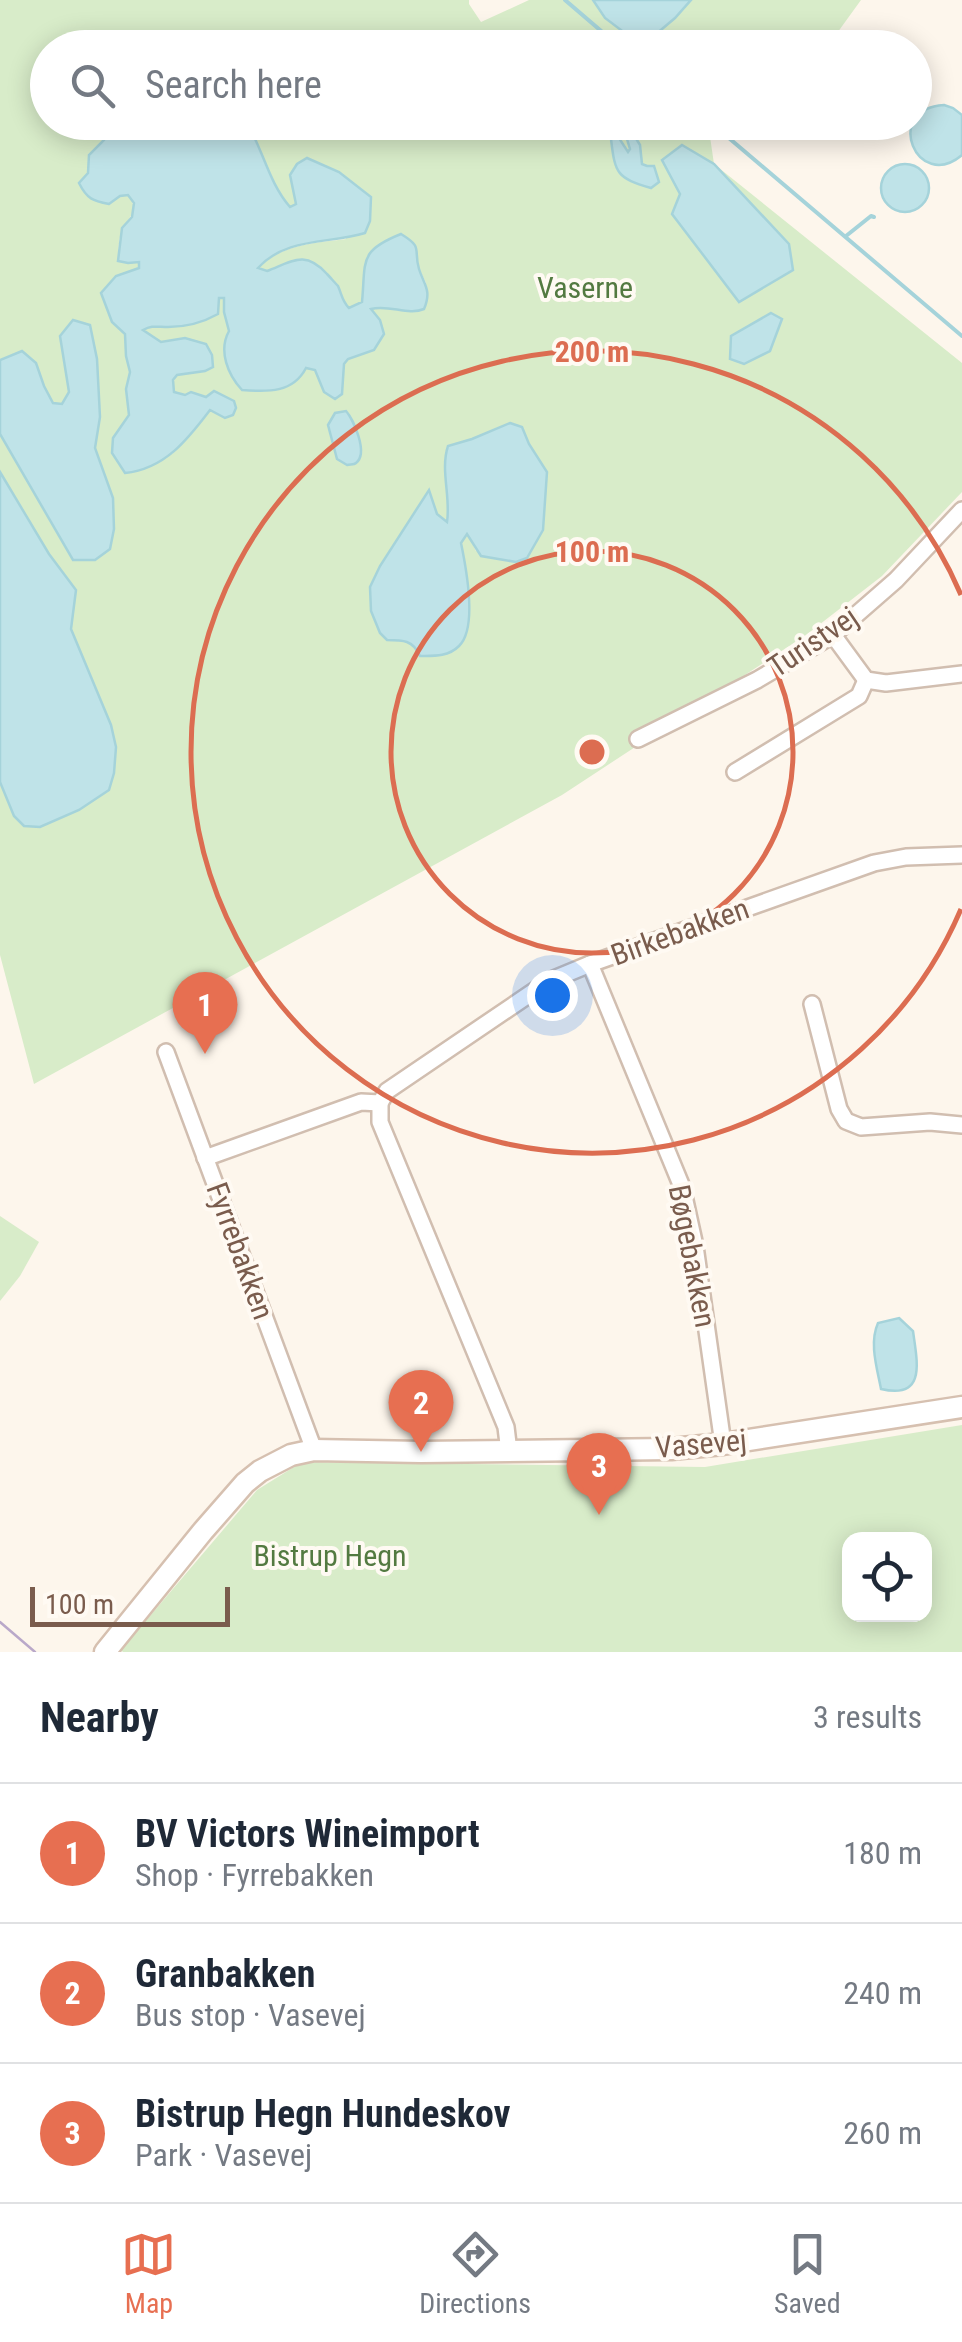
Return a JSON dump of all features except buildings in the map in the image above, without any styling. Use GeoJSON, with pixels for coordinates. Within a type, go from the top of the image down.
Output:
{"type":"FeatureCollection","features":[{"type":"Feature","properties":{"kind":"street","name":"Turistvej"},"geometry":{"type":"LineString","coordinates":[[638,739],[757,680],[833,634],[896,580],[962,510]]}},
{"type":"Feature","properties":{"kind":"street"},"geometry":{"type":"LineString","coordinates":[[833,634],[866,680],[886,684],[962,674]]}},
{"type":"Feature","properties":{"kind":"street"},"geometry":{"type":"LineString","coordinates":[[735,772],[859,696],[866,680]]}},
{"type":"Feature","properties":{"kind":"street","name":"Birkebakken"},"geometry":{"type":"LineString","coordinates":[[206,1158],[361,1102],[380,1103],[387,1092],[550,981],[590,964],[874,863],[906,857],[962,856]]}},
{"type":"Feature","properties":{"kind":"street","name":"Bøgebakken"},"geometry":{"type":"LineString","coordinates":[[590,964],[682,1187],[695,1246],[723,1444]]}},
{"type":"Feature","properties":{"kind":"street"},"geometry":{"type":"LineString","coordinates":[[812,1004],[838,1110],[846,1121],[861,1127],[930,1122],[962,1125]]}},
{"type":"Feature","properties":{"kind":"street","name":"Fyrrebakken"},"geometry":{"type":"LineString","coordinates":[[166,1052],[314,1450]]}},
{"type":"Feature","properties":{"kind":"street"},"geometry":{"type":"LineString","coordinates":[[380,1103],[380,1122],[506,1427],[509,1452]]}},
{"type":"Feature","properties":{"kind":"street","name":"Vasevej"},"geometry":{"type":"LineString","coordinates":[[106,1652],[203,1530],[246,1483],[292,1455],[314,1450],[671,1449],[962,1408]]}},
{"type":"Feature","properties":{"kind":"green space","name":"Vaserne"},"geometry":{"type":"Polygon","coordinates":[[[0,0],[469,0],[481,22],[529,0],[593,0],[605,18],[621,30],[30,30],[30,140],[104,140],[89,155],[88,173],[120,196],[129,195],[132,202],[133,212],[120,237],[118,260],[140,262],[139,268],[116,276],[112,322],[125,334],[130,372],[126,389],[129,415],[113,438],[172,454],[210,410],[207,397],[175,392],[173,386],[177,375],[205,371],[206,344],[185,338],[161,342],[141,331],[151,326],[184,326],[206,320],[219,297],[224,298],[229,331],[315,370],[324,392],[344,371],[370,309],[382,306],[416,312],[426,283],[417,264],[363,290],[362,302],[348,309],[337,285],[298,259],[267,271],[258,268],[288,249],[346,239],[321,165],[307,158],[290,175],[296,205],[290,207],[255,140],[710,140],[714,164],[962,363],[962,492],[882,576],[806,635],[562,795],[34,1084],[0,955],[0,434],[73,560],[114,529],[113,498],[95,448],[100,417],[97,359],[60,336],[69,392],[62,404],[53,403],[36,363],[22,351],[0,360],[0,0]],[[522,427],[448,446],[447,524],[437,514],[430,492],[370,587],[371,611],[387,640],[405,640],[416,647],[469,619],[461,543],[467,533],[476,551],[543,530],[547,472],[522,427]]]}},
{"type":"Feature","properties":{"kind":"green space"},"geometry":{"type":"Polygon","coordinates":[[[691,0],[861,0],[839,30],[661,30],[691,0]]]}},
{"type":"Feature","properties":{"kind":"green space"},"geometry":{"type":"Polygon","coordinates":[[[0,1216],[39,1242],[0,1301],[0,1216]]]}},
{"type":"Feature","properties":{"kind":"green space","name":"Bistrup Hegn"},"geometry":{"type":"Polygon","coordinates":[[[962,1425],[962,1652],[123,1652],[257,1490],[302,1462],[705,1467],[962,1425]]]}},
{"type":"Feature","properties":{"kind":"water"},"geometry":{"type":"Polygon","coordinates":[[[593,0],[691,0],[661,30],[621,30],[605,18],[593,0]]]}},
{"type":"Feature","properties":{"kind":"water"},"geometry":{"type":"Polygon","coordinates":[[[944,105],[962,115],[962,155],[946,164],[931,164],[913,146],[912,140],[932,140],[932,108],[944,105]]]}},
{"type":"Feature","properties":{"kind":"water"},"geometry":{"type":"Polygon","coordinates":[[[104,140],[255,140],[290,207],[296,204],[290,175],[297,164],[307,158],[339,172],[371,197],[365,233],[295,246],[258,268],[267,271],[292,261],[312,262],[338,286],[349,308],[362,302],[365,267],[371,252],[401,234],[416,249],[427,292],[424,309],[371,309],[384,334],[374,350],[344,364],[342,394],[335,399],[324,392],[315,370],[306,368],[287,386],[270,391],[242,390],[226,362],[224,347],[229,331],[224,298],[219,298],[218,314],[206,320],[143,330],[161,342],[185,338],[206,344],[213,367],[177,375],[173,380],[174,392],[206,397],[214,391],[234,401],[236,408],[233,415],[225,418],[210,410],[164,459],[125,473],[112,453],[113,438],[129,415],[126,389],[130,372],[125,334],[112,322],[101,293],[116,276],[139,268],[139,262],[118,261],[122,228],[132,217],[134,203],[128,195],[109,204],[85,193],[79,183],[88,173],[89,155],[104,140]]]}},
{"type":"Feature","properties":{"kind":"water"},"geometry":{"type":"Polygon","coordinates":[[[611,140],[620,140],[628,152],[627,140],[637,140],[642,164],[654,166],[659,182],[651,188],[620,173],[611,140]]]}},
{"type":"Feature","properties":{"kind":"water"},"geometry":{"type":"Polygon","coordinates":[[[682,145],[714,164],[789,244],[793,270],[739,302],[672,214],[680,194],[662,160],[682,145]]]}},
{"type":"Feature","properties":{"kind":"water"},"geometry":{"type":"Polygon","coordinates":[[[905,164],[922,171],[929,188],[922,205],[905,212],[888,205],[881,188],[888,171],[905,164]]]}},
{"type":"Feature","properties":{"kind":"water"},"geometry":{"type":"Polygon","coordinates":[[[771,313],[782,319],[770,351],[744,364],[730,359],[731,336],[771,313]]]}},
{"type":"Feature","properties":{"kind":"water"},"geometry":{"type":"Polygon","coordinates":[[[73,320],[90,325],[97,359],[100,417],[95,448],[113,498],[110,549],[95,560],[73,560],[0,434],[0,360],[22,351],[36,363],[53,403],[62,404],[69,392],[60,336],[73,320]]]}},
{"type":"Feature","properties":{"kind":"water"},"geometry":{"type":"Polygon","coordinates":[[[346,411],[356,428],[361,452],[356,463],[347,465],[337,459],[328,425],[335,413],[346,411]]]}},
{"type":"Feature","properties":{"kind":"water"},"geometry":{"type":"Polygon","coordinates":[[[510,423],[522,427],[547,472],[543,530],[527,558],[516,562],[481,556],[467,534],[461,543],[469,597],[465,637],[450,652],[420,656],[411,644],[387,640],[380,633],[371,611],[370,587],[429,490],[437,514],[447,522],[448,446],[510,423]]]}},
{"type":"Feature","properties":{"kind":"water"},"geometry":{"type":"Polygon","coordinates":[[[0,472],[49,554],[76,590],[71,629],[111,725],[116,747],[109,790],[79,810],[40,827],[24,826],[14,816],[0,782],[0,472]]]}},
{"type":"Feature","properties":{"kind":"water"},"geometry":{"type":"Polygon","coordinates":[[[899,1318],[913,1331],[916,1375],[906,1389],[881,1389],[875,1331],[878,1323],[899,1318]]]}},
{"type":"Feature","properties":{"kind":"waterway"},"geometry":{"type":"LineString","coordinates":[[565,0],[600,30]]}},
{"type":"Feature","properties":{"kind":"waterway"},"geometry":{"type":"LineString","coordinates":[[731,140],[962,336]]}},
{"type":"Feature","properties":{"kind":"waterway"},"geometry":{"type":"LineString","coordinates":[[846,236],[874,217]]}},
{"type":"Feature","properties":{"kind":"tram line"},"geometry":{"type":"LineString","coordinates":[[0,1622],[35,1652]]}},
{"type":"Feature","properties":{"kind":"place","name":"BV Victors Wineimport"},"geometry":{"type":"Point","coordinates":[205,1054]}},
{"type":"Feature","properties":{"kind":"place","name":"Granbakken"},"geometry":{"type":"Point","coordinates":[421,1452]}},
{"type":"Feature","properties":{"kind":"place","name":"Bistrup Hegn Hundeskov"},"geometry":{"type":"Point","coordinates":[599,1515]}}]}
